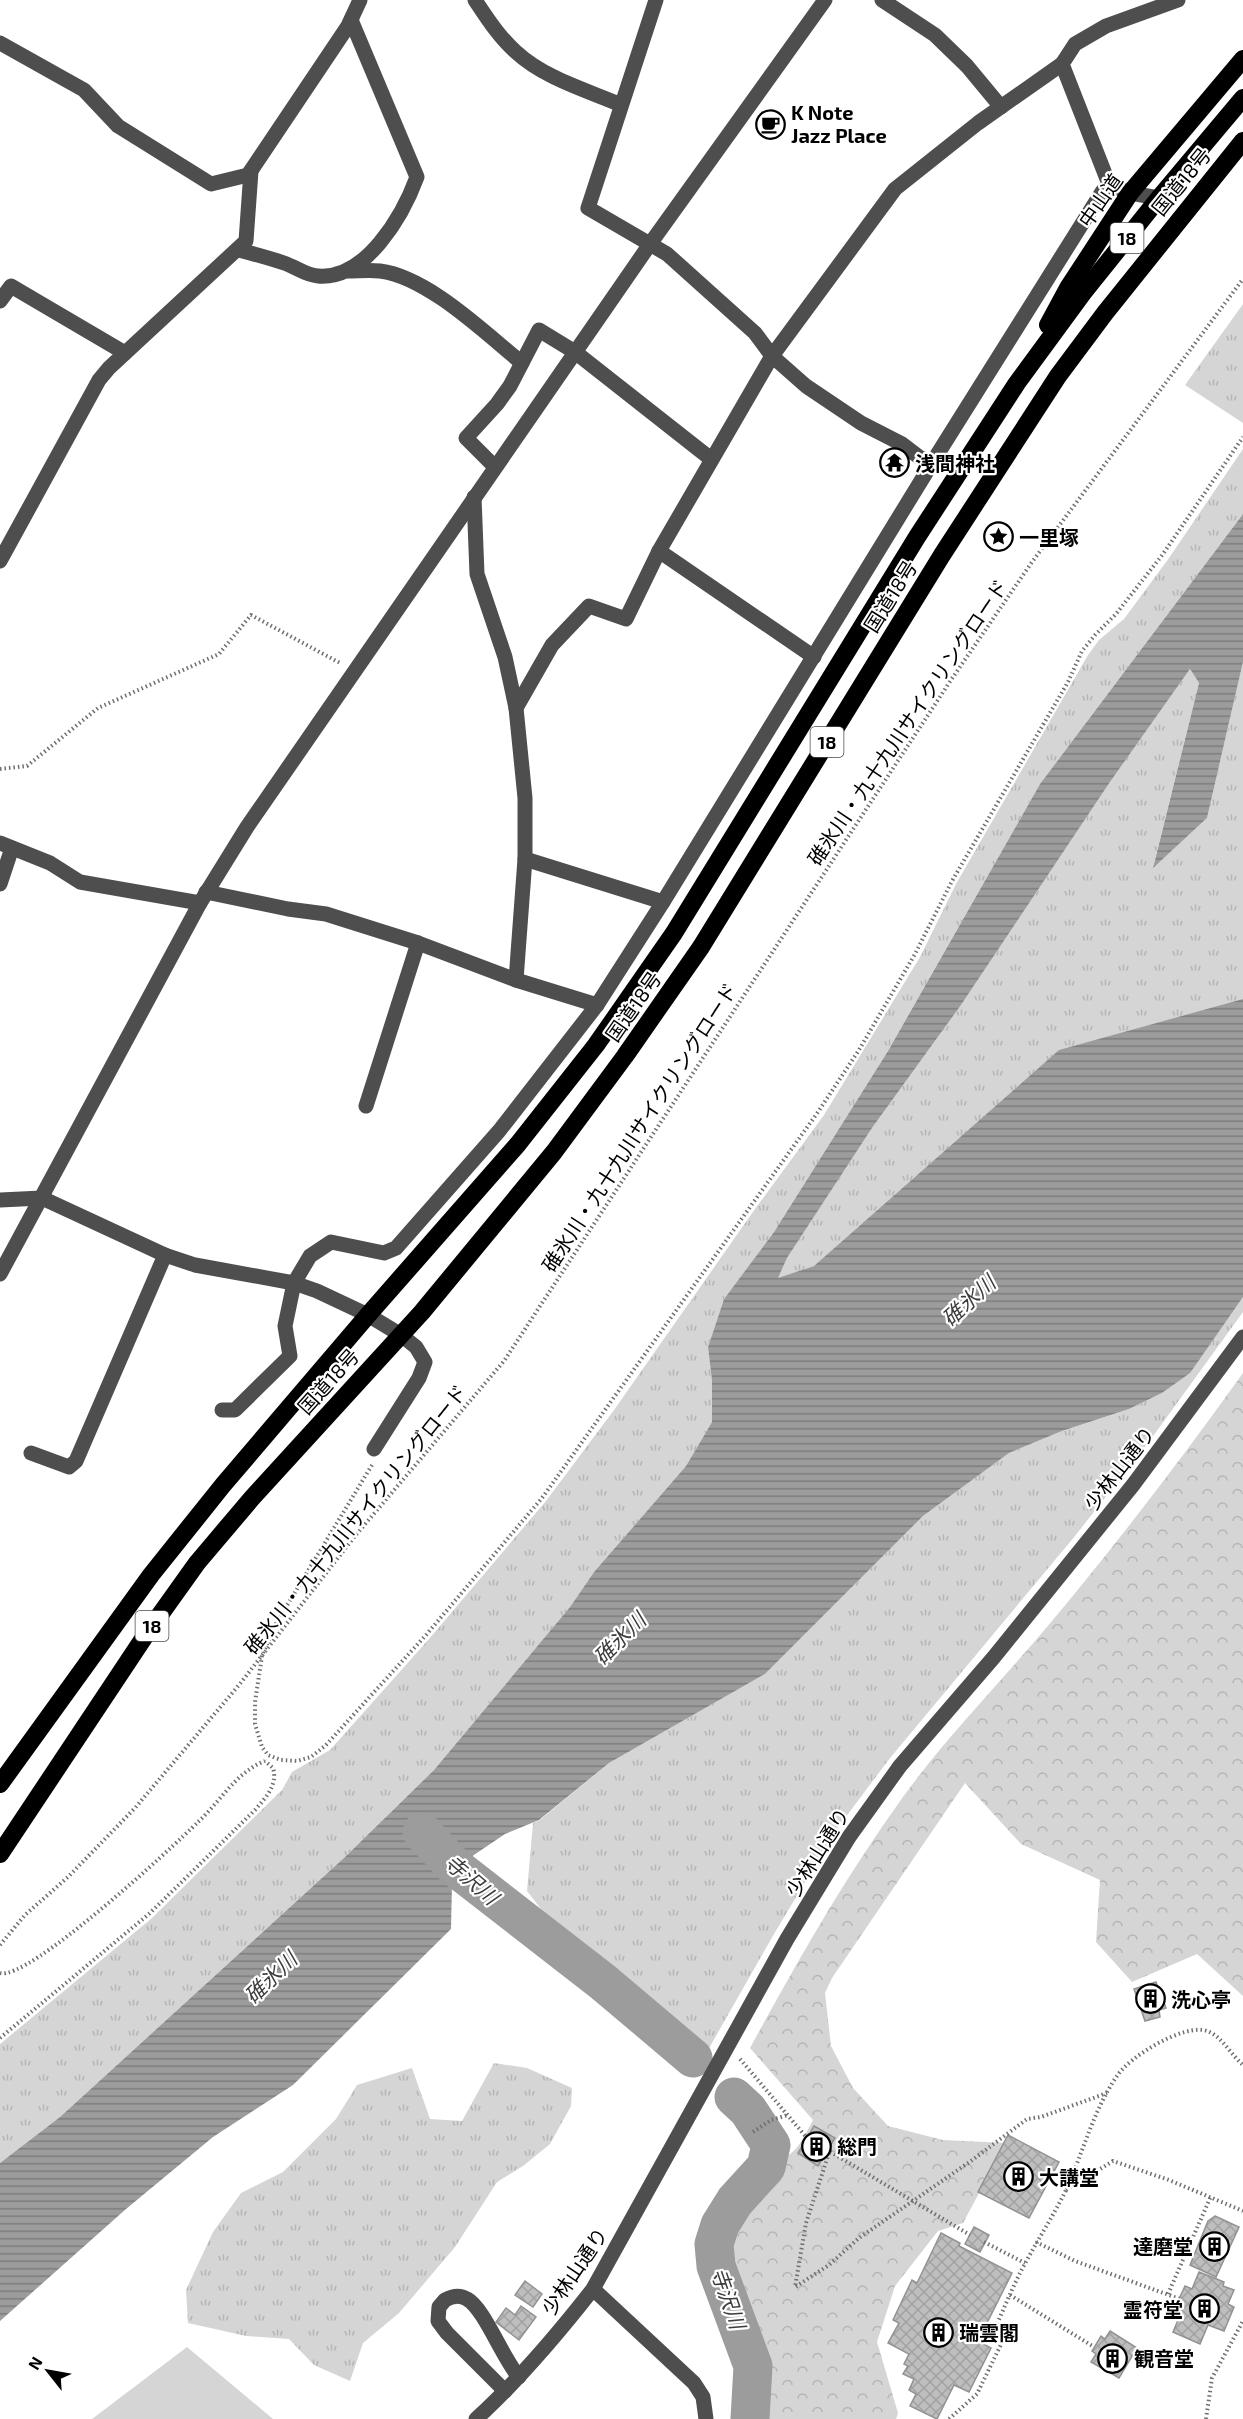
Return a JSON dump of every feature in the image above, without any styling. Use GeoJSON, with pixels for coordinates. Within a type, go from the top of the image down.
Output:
{"type":"FeatureCollection","features":[{"type":"Feature","properties":{"kind":"highway","name":"中山道"},"geometry":{"type":"LineString","coordinates":[[1017,383],[1068,288],[1130,193],[1243,59]]}},
{"type":"Feature","properties":{"kind":"highway","name":"国道18号"},"geometry":{"type":"LineString","coordinates":[[0,1784],[151,1575],[223,1485],[518,1144],[596,1045],[661,951],[917,537],[1017,383],[1083,293],[1243,98]]}},
{"type":"Feature","properties":{"kind":"highway","name":"国道18号"},"geometry":{"type":"LineString","coordinates":[[0,1854],[147,1633],[197,1563],[252,1498],[402,1335],[554,1152],[625,1056],[701,947],[948,545],[1046,394],[1105,313],[1243,141]]}},
{"type":"Feature","properties":{"kind":"street"},"geometry":{"type":"LineString","coordinates":[[0,43],[84,90],[118,126],[212,184],[248,175],[351,20],[360,0]]}},
{"type":"Feature","properties":{"kind":"street"},"geometry":{"type":"LineString","coordinates":[[474,0],[501,36],[518,53],[547,73],[621,105]]}},
{"type":"Feature","properties":{"kind":"street"},"geometry":{"type":"LineString","coordinates":[[656,0],[588,207],[668,254],[755,333],[772,356],[806,386],[932,463]]}},
{"type":"Feature","properties":{"kind":"street"},"geometry":{"type":"LineString","coordinates":[[0,1274],[203,897],[271,790],[650,244],[825,0]]}},
{"type":"Feature","properties":{"kind":"street"},"geometry":{"type":"LineString","coordinates":[[882,0],[934,34],[967,66],[1001,107]]}},
{"type":"Feature","properties":{"kind":"street"},"geometry":{"type":"LineString","coordinates":[[516,708],[552,645],[589,606],[626,619],[659,551],[772,356],[895,189],[1001,107],[1062,64],[1075,44],[1106,26],[1178,0]]}},
{"type":"Feature","properties":{"kind":"street"},"geometry":{"type":"LineString","coordinates":[[239,250],[316,276],[334,276],[348,271],[366,257],[390,229],[408,202],[417,177],[351,20]]}},
{"type":"Feature","properties":{"kind":"street"},"geometry":{"type":"LineString","coordinates":[[1062,64],[1109,184],[1130,193],[1159,198]]}},
{"type":"Feature","properties":{"kind":"street"},"geometry":{"type":"LineString","coordinates":[[0,561],[99,380],[125,353],[246,242],[251,171]]}},
{"type":"Feature","properties":{"kind":"street"},"geometry":{"type":"LineString","coordinates":[[222,1410],[235,1410],[290,1356],[285,1326],[294,1283],[310,1256],[331,1242],[384,1253],[396,1248],[499,1131],[597,1005],[663,903],[932,463],[1109,184]]}},
{"type":"Feature","properties":{"kind":"street"},"geometry":{"type":"LineString","coordinates":[[348,271],[382,272],[422,286],[456,309],[522,363]]}},
{"type":"Feature","properties":{"kind":"street"},"geometry":{"type":"LineString","coordinates":[[0,302],[11,286],[125,353]]}},
{"type":"Feature","properties":{"kind":"street"},"geometry":{"type":"LineString","coordinates":[[495,467],[466,438],[497,404],[539,330],[575,352],[711,459]]}},
{"type":"Feature","properties":{"kind":"street"},"geometry":{"type":"LineString","coordinates":[[474,497],[477,574],[505,657],[516,708],[525,798],[525,859],[516,980]]}},
{"type":"Feature","properties":{"kind":"street"},"geometry":{"type":"LineString","coordinates":[[659,551],[814,657]]}},
{"type":"Feature","properties":{"kind":"street"},"geometry":{"type":"LineString","coordinates":[[0,884],[6,845],[50,863],[80,882],[326,914],[418,943],[516,980],[597,1005]]}},
{"type":"Feature","properties":{"kind":"street"},"geometry":{"type":"LineString","coordinates":[[525,859],[663,903]]}},
{"type":"Feature","properties":{"kind":"street"},"geometry":{"type":"LineString","coordinates":[[366,1106],[418,943]]}},
{"type":"Feature","properties":{"kind":"street"},"geometry":{"type":"LineString","coordinates":[[0,1200],[42,1198],[165,1255],[195,1265],[294,1283],[368,1315],[402,1335],[416,1347],[425,1362],[419,1378],[374,1449]]}},
{"type":"Feature","properties":{"kind":"street"},"geometry":{"type":"LineString","coordinates":[[32,1453],[69,1467],[76,1461],[165,1255]]}},
{"type":"Feature","properties":{"kind":"street","name":"少林山通り"},"geometry":{"type":"LineString","coordinates":[[476,2419],[558,2334],[593,2289],[787,1940],[849,1837],[900,1766],[994,1657],[1133,1485],[1243,1337]]}},
{"type":"Feature","properties":{"kind":"street"},"geometry":{"type":"LineString","coordinates":[[593,2289],[694,2384],[703,2397],[706,2419]]}},
{"type":"Feature","properties":{"kind":"street"},"geometry":{"type":"LineString","coordinates":[[505,2391],[454,2341],[438,2320],[439,2307],[445,2300],[460,2296],[469,2299],[478,2308],[504,2356],[519,2377]]}},
{"type":"Feature","properties":{"kind":"path","name":"碓氷川・九十九川サイクリングロード"},"geometry":{"type":"LineString","coordinates":[[0,1945],[25,1915],[68,1877],[135,1808],[262,1656],[355,1536],[504,1361],[951,680],[1032,562],[1243,279]]}},
{"type":"Feature","properties":{"kind":"path"},"geometry":{"type":"LineString","coordinates":[[374,1449],[371,1466],[274,1627],[262,1656],[255,1702],[255,1724],[262,1747],[268,1755],[281,1760],[297,1761],[311,1757],[326,1745],[426,1635],[542,1498],[818,1112],[859,1050],[915,954],[952,881],[1068,682],[1082,651],[1116,614],[1163,554],[1243,437]]}},
{"type":"Feature","properties":{"kind":"path"},"geometry":{"type":"LineString","coordinates":[[0,769],[27,766],[98,708],[219,654],[251,615],[354,670]]}},
{"type":"Feature","properties":{"kind":"path"},"geometry":{"type":"LineString","coordinates":[[0,1973],[15,1972],[30,1964],[90,1918],[158,1861],[200,1821],[249,1768],[265,1761],[268,1755]]}},
{"type":"Feature","properties":{"kind":"path"},"geometry":{"type":"LineString","coordinates":[[0,2038],[150,1913],[255,1810],[270,1792],[274,1783],[273,1768],[265,1761]]}},
{"type":"Feature","properties":{"kind":"path"},"geometry":{"type":"LineString","coordinates":[[949,2419],[977,2394],[1007,2332],[996,2326],[1025,2263],[1066,2190],[1107,2093],[1117,2075],[1130,2061],[1156,2045],[1193,2029],[1207,2031],[1219,2039],[1243,2065]]}},
{"type":"Feature","properties":{"kind":"path"},"geometry":{"type":"LineString","coordinates":[[739,2058],[807,2138],[970,2235]]}},
{"type":"Feature","properties":{"kind":"path"},"geometry":{"type":"LineString","coordinates":[[829,2153],[806,2223],[795,2287],[829,2265],[859,2238],[913,2202],[1027,2119],[1041,2117],[1107,2093]]}},
{"type":"Feature","properties":{"kind":"path"},"geometry":{"type":"LineString","coordinates":[[753,2132],[771,2120],[788,2115]]}},
{"type":"Feature","properties":{"kind":"path"},"geometry":{"type":"LineString","coordinates":[[1066,2190],[1113,2162],[1211,2196],[1243,2211]]}},
{"type":"Feature","properties":{"kind":"path"},"geometry":{"type":"LineString","coordinates":[[1168,2294],[1211,2196]]}},
{"type":"Feature","properties":{"kind":"path"},"geometry":{"type":"LineString","coordinates":[[984,2242],[1025,2263]]}},
{"type":"Feature","properties":{"kind":"path"},"geometry":{"type":"LineString","coordinates":[[1036,2242],[1075,2261],[1180,2299]]}},
{"type":"Feature","properties":{"kind":"path"},"geometry":{"type":"LineString","coordinates":[[1010,2295],[1094,2347]]}},
{"type":"Feature","properties":{"kind":"path"},"geometry":{"type":"LineString","coordinates":[[1206,2419],[1212,2378],[1243,2321]]}},
{"type":"Feature","properties":{"kind":"green space"},"geometry":{"type":"Polygon","coordinates":[[[1243,304],[1243,423],[1185,385],[1243,304]]]}},
{"type":"Feature","properties":{"kind":"green space"},"geometry":{"type":"Polygon","coordinates":[[[1243,449],[1243,514],[1040,784],[888,1051],[774,1232],[724,1299],[708,1347],[712,1381],[712,1422],[686,1466],[594,1572],[570,1607],[434,1770],[345,1857],[60,2117],[0,2163],[0,2044],[152,1918],[282,1790],[292,1772],[330,1750],[429,1639],[546,1501],[614,1410],[824,1115],[920,957],[956,884],[1088,655],[1099,640],[1124,619],[1169,558],[1243,449]]]}},
{"type":"Feature","properties":{"kind":"green space"},"geometry":{"type":"Polygon","coordinates":[[[1243,662],[1243,999],[814,1266],[777,1279],[787,1258],[872,1128],[961,1005],[1110,782],[1190,669],[1199,683],[1153,867],[1207,818],[1243,662]]]}},
{"type":"Feature","properties":{"kind":"green space"},"geometry":{"type":"Polygon","coordinates":[[[1243,1297],[1243,1312],[1151,1439],[1075,1536],[890,1758],[836,1830],[704,2057],[559,1932],[527,1891],[533,1823],[540,1820],[609,1763],[765,1674],[923,1516],[1009,1453],[1062,1431],[1129,1409],[1162,1393],[1189,1373],[1243,1297]]]}},
{"type":"Feature","properties":{"kind":"green space"},"geometry":{"type":"Polygon","coordinates":[[[1243,1373],[1243,1996],[1197,1954],[1132,1982],[1096,1942],[1100,1880],[1021,1844],[965,1783],[832,1978],[825,1993],[831,2046],[853,2088],[888,2126],[943,2140],[1006,2143],[963,2223],[938,2231],[895,2286],[877,2342],[898,2413],[896,2419],[761,2419],[766,2398],[723,2269],[723,2232],[732,2217],[759,2190],[778,2159],[795,2150],[813,2120],[750,2048],[822,1920],[903,1797],[938,1752],[1102,1560],[1243,1373]]]}},
{"type":"Feature","properties":{"kind":"green space"},"geometry":{"type":"Polygon","coordinates":[[[494,2063],[527,2068],[572,2088],[571,2106],[550,2144],[523,2166],[497,2182],[455,2247],[399,2313],[363,2343],[350,2381],[314,2365],[289,2339],[246,2336],[188,2323],[186,2290],[213,2232],[241,2193],[283,2172],[336,2119],[357,2085],[412,2068],[430,2119],[462,2121],[494,2063]]]}},
{"type":"Feature","properties":{"kind":"green space"},"geometry":{"type":"Polygon","coordinates":[[[187,2347],[273,2419],[92,2419],[187,2347]]]}},
{"type":"Feature","properties":{"kind":"water","name":"碓氷川"},"geometry":{"type":"Polygon","coordinates":[[[1243,514],[1243,662],[1207,818],[1153,868],[1199,683],[1190,669],[1110,782],[961,1005],[872,1128],[787,1258],[778,1278],[814,1266],[1059,1050],[1243,999],[1243,1297],[1190,1373],[1162,1393],[1129,1409],[1062,1431],[1009,1453],[923,1516],[765,1674],[609,1763],[539,1820],[505,1834],[465,1861],[452,1884],[451,1929],[293,2085],[213,2137],[126,2209],[0,2321],[0,2163],[60,2117],[345,1857],[434,1770],[570,1607],[594,1572],[686,1466],[712,1422],[712,1381],[708,1347],[724,1299],[774,1232],[888,1051],[1040,784],[1243,514]]]}},
{"type":"Feature","properties":{"kind":"building","name":"洗心亭"},"geometry":{"type":"Polygon","coordinates":[[[1156,1982],[1166,2008],[1159,2010],[1160,2017],[1145,2021],[1134,1989],[1156,1982]]]}},
{"type":"Feature","properties":{"kind":"building","name":"総門"},"geometry":{"type":"Polygon","coordinates":[[[814,2126],[835,2138],[818,2166],[798,2153],[814,2126]]]}},
{"type":"Feature","properties":{"kind":"building","name":"大講堂"},"geometry":{"type":"Polygon","coordinates":[[[1008,2135],[1059,2162],[1029,2218],[978,2192],[1008,2135]]]}},
{"type":"Feature","properties":{"kind":"building","name":"達磨堂"},"geometry":{"type":"Polygon","coordinates":[[[1215,2216],[1239,2227],[1216,2277],[1190,2265],[1208,2221],[1215,2216]]]}},
{"type":"Feature","properties":{"kind":"building"},"geometry":{"type":"Polygon","coordinates":[[[974,2227],[989,2235],[980,2252],[965,2244],[974,2227]]]}},
{"type":"Feature","properties":{"kind":"building","name":"瑞雲閣"},"geometry":{"type":"Polygon","coordinates":[[[941,2233],[960,2243],[959,2246],[1012,2273],[978,2341],[991,2348],[969,2392],[954,2385],[937,2419],[910,2406],[916,2394],[909,2390],[914,2379],[903,2374],[908,2366],[904,2364],[909,2354],[888,2343],[899,2323],[893,2320],[912,2280],[917,2283],[941,2233]]]}},
{"type":"Feature","properties":{"kind":"building","name":"霊符堂"},"geometry":{"type":"Polygon","coordinates":[[[1199,2272],[1224,2282],[1223,2286],[1234,2290],[1228,2304],[1234,2307],[1224,2331],[1208,2325],[1200,2344],[1173,2332],[1181,2313],[1174,2310],[1185,2286],[1192,2289],[1199,2272]]]}},
{"type":"Feature","properties":{"kind":"building"},"geometry":{"type":"Polygon","coordinates":[[[525,2281],[542,2294],[533,2307],[515,2295],[525,2281]]]}},
{"type":"Feature","properties":{"kind":"building"},"geometry":{"type":"Polygon","coordinates":[[[521,2306],[536,2317],[519,2340],[496,2322],[506,2308],[515,2315],[521,2306]]]}},
{"type":"Feature","properties":{"kind":"building","name":"観音堂"},"geometry":{"type":"Polygon","coordinates":[[[1110,2331],[1137,2348],[1119,2378],[1091,2362],[1096,2354],[1092,2351],[1101,2336],[1105,2339],[1110,2331]]]}},
{"type":"Feature","properties":{"kind":"waterway","name":"寺沢川"},"geometry":{"type":"LineString","coordinates":[[422,1832],[455,1867],[603,1982],[693,2058]]}},
{"type":"Feature","properties":{"kind":"waterway","name":"寺沢川"},"geometry":{"type":"LineString","coordinates":[[734,2097],[748,2110],[771,2145],[766,2167],[735,2201],[720,2225],[714,2244],[716,2266],[753,2366],[750,2419]]}},
{"type":"Feature","properties":{"kind":"place","name":"K Note Jazz Place"},"geometry":{"type":"Point","coordinates":[770,124]}},
{"type":"Feature","properties":{"kind":"place","name":"浅間神社"},"geometry":{"type":"Point","coordinates":[894,463]}},
{"type":"Feature","properties":{"kind":"place","name":"一里塚"},"geometry":{"type":"Point","coordinates":[998,537]}},
{"type":"Feature","properties":{"kind":"place","name":"洗心亭"},"geometry":{"type":"Point","coordinates":[1150,1999]}},
{"type":"Feature","properties":{"kind":"place","name":"総門"},"geometry":{"type":"Point","coordinates":[816,2146]}},
{"type":"Feature","properties":{"kind":"place","name":"大講堂"},"geometry":{"type":"Point","coordinates":[1018,2177]}},
{"type":"Feature","properties":{"kind":"place","name":"達磨堂"},"geometry":{"type":"Point","coordinates":[1214,2246]}},
{"type":"Feature","properties":{"kind":"place","name":"霊符堂"},"geometry":{"type":"Point","coordinates":[1204,2309]}},
{"type":"Feature","properties":{"kind":"place","name":"瑞雲閣"},"geometry":{"type":"Point","coordinates":[938,2332]}},
{"type":"Feature","properties":{"kind":"place","name":"観音堂"},"geometry":{"type":"Point","coordinates":[1113,2358]}}]}
